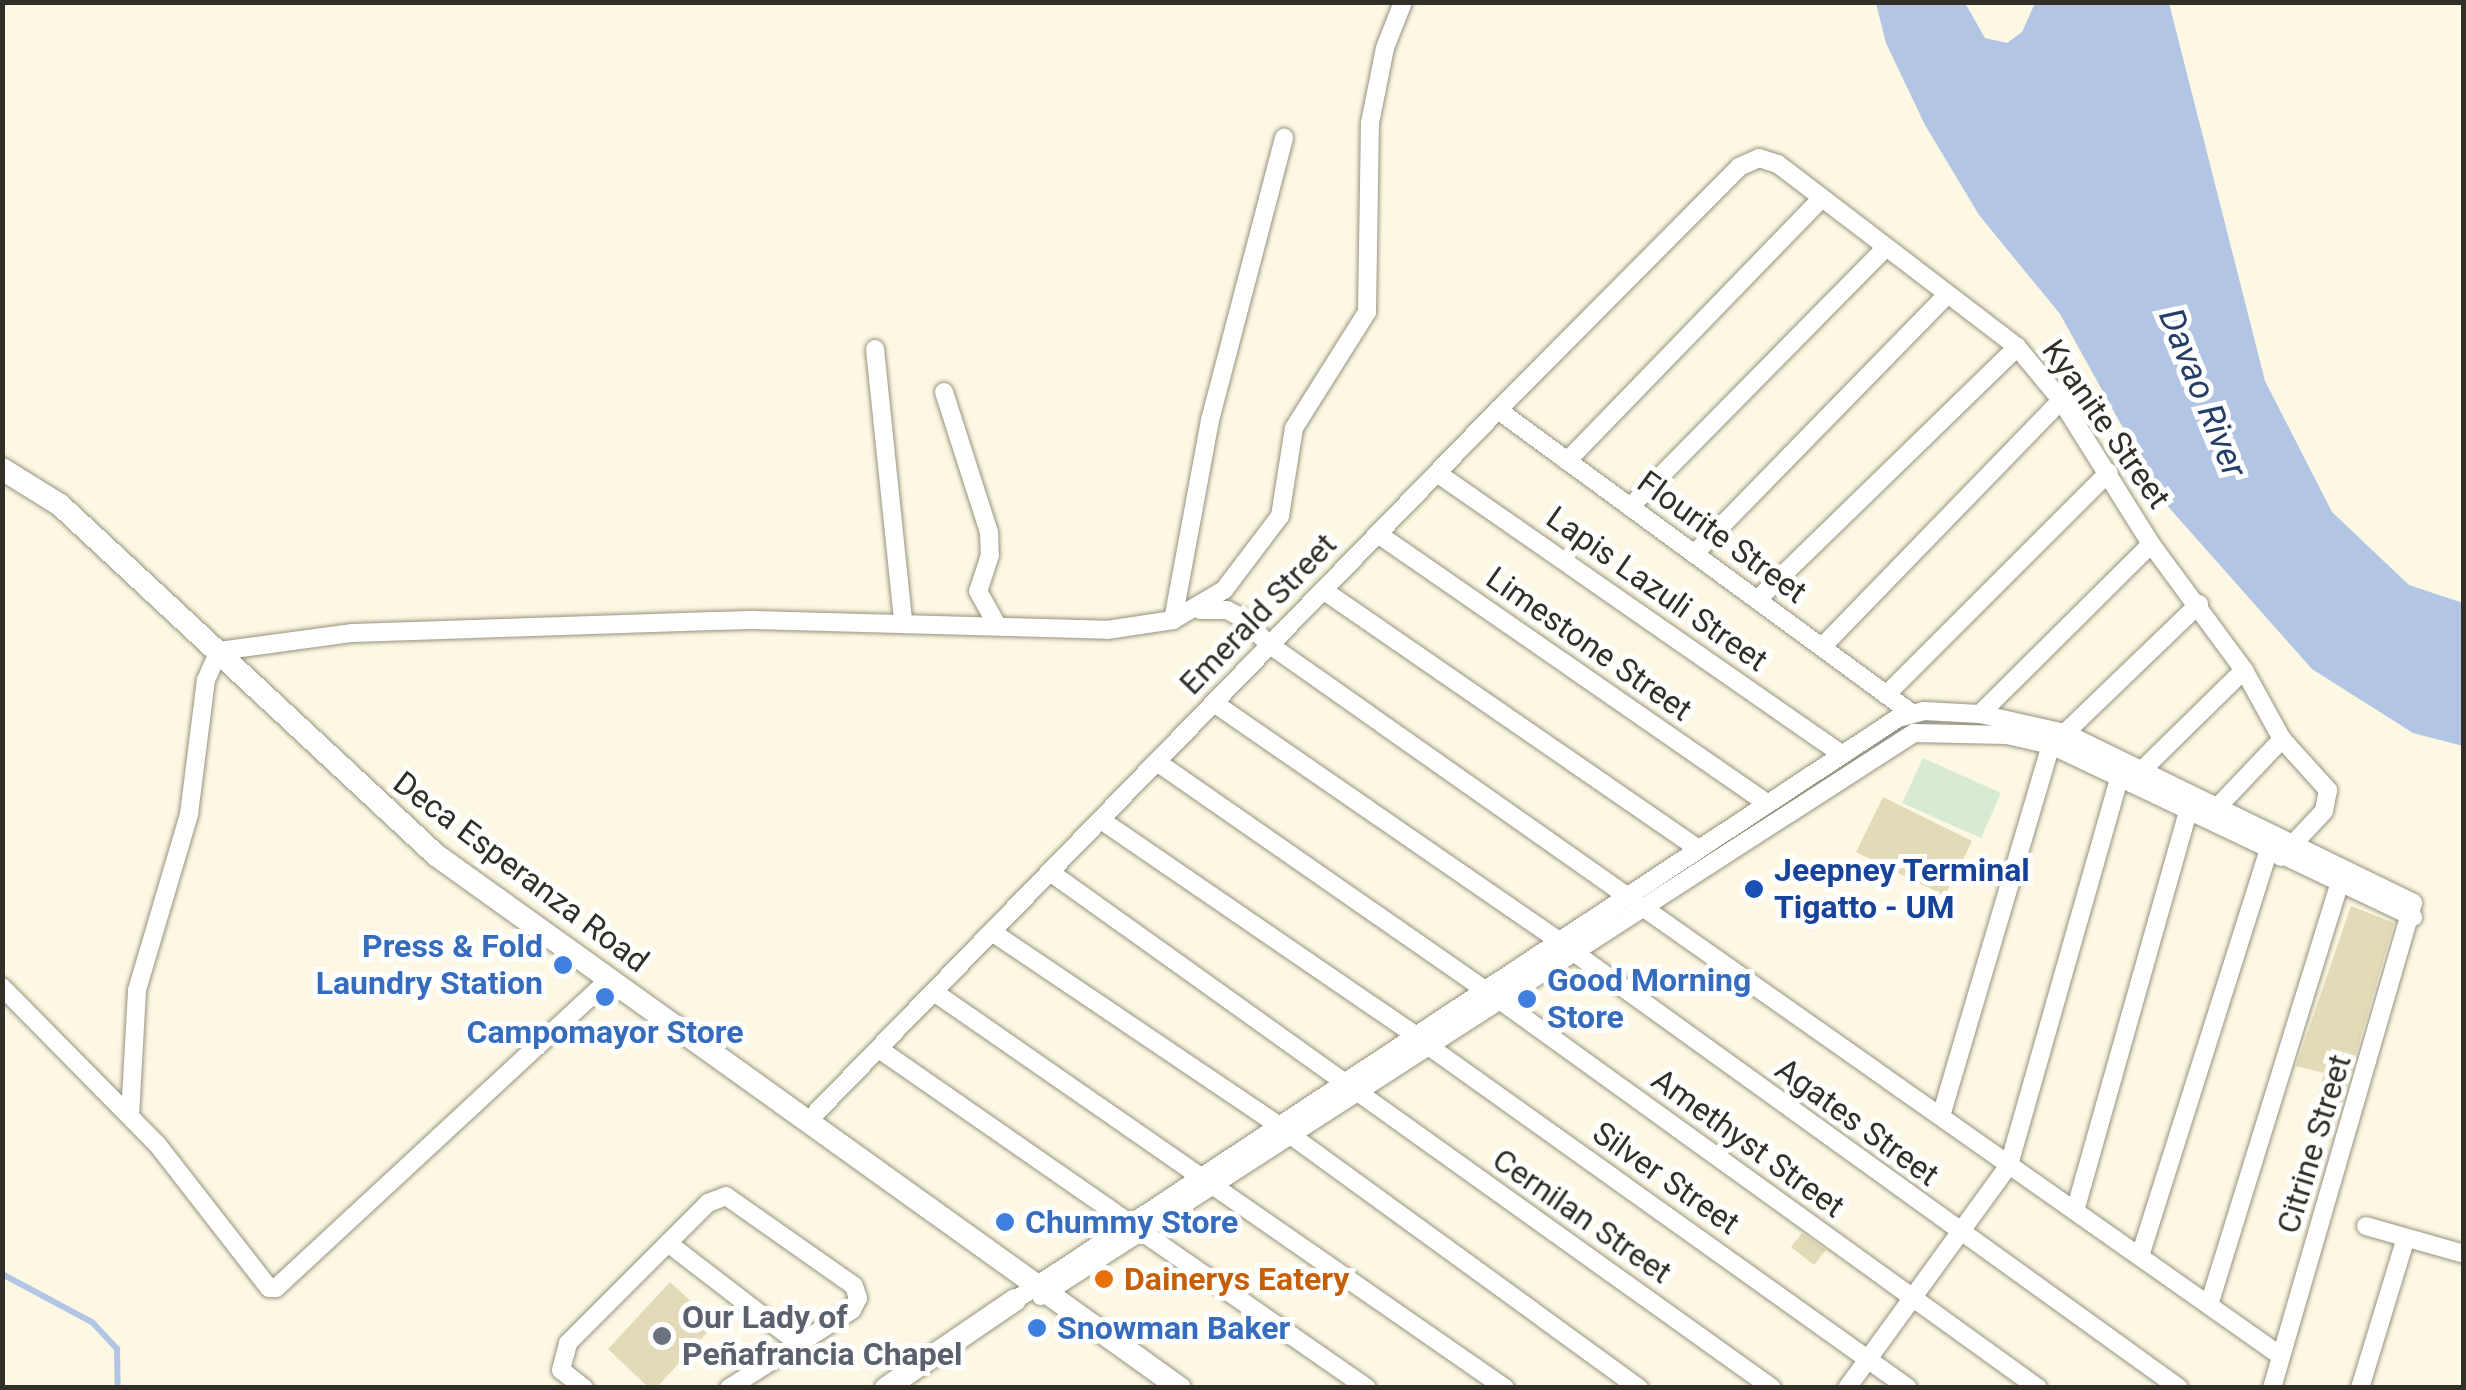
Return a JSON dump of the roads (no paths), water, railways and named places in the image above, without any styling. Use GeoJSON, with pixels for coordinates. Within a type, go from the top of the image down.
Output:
{"type":"FeatureCollection","features":[{"type":"Feature","properties":{"kind":"street"},"geometry":{"type":"LineString","coordinates":[[1198,610],[1270,536],[1280,516],[1294,428],[1367,312],[1370,122],[1403,2]]}},
{"type":"Feature","properties":{"kind":"street"},"geometry":{"type":"LineString","coordinates":[[1173,620],[1210,420],[1284,138]]}},
{"type":"Feature","properties":{"kind":"street","name":"Kyanite Street"},"geometry":{"type":"LineString","coordinates":[[1759,158],[1822,198],[2017,347],[2061,400],[2151,544],[2244,670],[2282,739],[2330,797],[2279,847]]}},
{"type":"Feature","properties":{"kind":"street","name":"Emerald Street"},"geometry":{"type":"LineString","coordinates":[[808,1121],[1498,410],[1740,167],[1759,158]]}},
{"type":"Feature","properties":{"kind":"street"},"geometry":{"type":"LineString","coordinates":[[1568,461],[1822,198]]}},
{"type":"Feature","properties":{"kind":"street"},"geometry":{"type":"LineString","coordinates":[[1630,507],[1885,248]]}},
{"type":"Feature","properties":{"kind":"street"},"geometry":{"type":"LineString","coordinates":[[1694,554],[1946,296]]}},
{"type":"Feature","properties":{"kind":"street"},"geometry":{"type":"LineString","coordinates":[[1757,600],[2017,347]]}},
{"type":"Feature","properties":{"kind":"street"},"geometry":{"type":"LineString","coordinates":[[875,349],[903,622]]}},
{"type":"Feature","properties":{"kind":"street"},"geometry":{"type":"LineString","coordinates":[[944,392],[989,532],[990,555],[978,591],[997,626]]}},
{"type":"Feature","properties":{"kind":"street"},"geometry":{"type":"LineString","coordinates":[[1822,647],[2061,400]]}},
{"type":"Feature","properties":{"kind":"street","name":"Flourite Street"},"geometry":{"type":"LineString","coordinates":[[1498,410],[1910,712]]}},
{"type":"Feature","properties":{"kind":"street","name":"Deca Esperanza Road"},"geometry":{"type":"LineString","coordinates":[[2,469],[60,505],[436,856],[1180,1388]]}},
{"type":"Feature","properties":{"kind":"street"},"geometry":{"type":"LineString","coordinates":[[1886,695],[2109,472]]}},
{"type":"Feature","properties":{"kind":"street","name":"Lapis Lazuli Street"},"geometry":{"type":"LineString","coordinates":[[1437,473],[1842,754]]}},
{"type":"Feature","properties":{"kind":"street","name":"Limestone Street"},"geometry":{"type":"LineString","coordinates":[[1378,534],[1767,803]]}},
{"type":"Feature","properties":{"kind":"street"},"geometry":{"type":"LineString","coordinates":[[1980,714],[2151,544]]}},
{"type":"Feature","properties":{"kind":"street"},"geometry":{"type":"LineString","coordinates":[[1324,590],[1698,850]]}},
{"type":"Feature","properties":{"kind":"street"},"geometry":{"type":"LineString","coordinates":[[1940,1116],[2058,739],[2199,604]]}},
{"type":"Feature","properties":{"kind":"street"},"geometry":{"type":"LineString","coordinates":[[130,1116],[138,990],[189,814],[206,680],[219,651],[353,633],[903,622],[1108,630],[1173,620],[1198,610],[1227,610],[1270,645],[2281,1356]]}},
{"type":"Feature","properties":{"kind":"street"},"geometry":{"type":"LineString","coordinates":[[1846,1388],[2010,1165],[2128,773],[2244,670]]}},
{"type":"Feature","properties":{"kind":"street"},"geometry":{"type":"LineString","coordinates":[[1214,703],[1558,941]]}},
{"type":"Feature","properties":{"kind":"street"},"geometry":{"type":"LineString","coordinates":[[1422,1041],[1485,989],[1910,712],[1980,714],[2058,739],[2342,876],[2209,1305]]}},
{"type":"Feature","properties":{"kind":"street"},"geometry":{"type":"LineString","coordinates":[[886,1388],[1015,1300],[1041,1290],[1422,1041],[1501,1000],[1914,733],[2058,739]]}},
{"type":"Feature","properties":{"kind":"street"},"geometry":{"type":"LineString","coordinates":[[2075,1211],[2201,809],[2282,739]]}},
{"type":"Feature","properties":{"kind":"street","name":"Amethyst Street"},"geometry":{"type":"LineString","coordinates":[[1157,762],[1501,1000],[2038,1388]]}},
{"type":"Feature","properties":{"kind":"street","name":"Silver Street"},"geometry":{"type":"LineString","coordinates":[[1101,820],[1422,1041],[1908,1388]]}},
{"type":"Feature","properties":{"kind":"street"},"geometry":{"type":"LineString","coordinates":[[2140,1256],[2279,847]]}},
{"type":"Feature","properties":{"kind":"street","name":"Cernilan Street"},"geometry":{"type":"LineString","coordinates":[[1050,872],[1772,1388]]}},
{"type":"Feature","properties":{"kind":"street","name":"Citrine Street"},"geometry":{"type":"LineString","coordinates":[[2272,1388],[2413,917],[2342,876]]}},
{"type":"Feature","properties":{"kind":"street"},"geometry":{"type":"LineString","coordinates":[[992,932],[1285,1131],[1640,1388]]}},
{"type":"Feature","properties":{"kind":"street","name":"Agates Street"},"geometry":{"type":"LineString","coordinates":[[1574,953],[2179,1388]]}},
{"type":"Feature","properties":{"kind":"street"},"geometry":{"type":"LineString","coordinates":[[2,987],[130,1116],[268,1288],[276,1288],[608,981]]}},
{"type":"Feature","properties":{"kind":"street"},"geometry":{"type":"LineString","coordinates":[[934,992],[1506,1388]]}},
{"type":"Feature","properties":{"kind":"street"},"geometry":{"type":"LineString","coordinates":[[879,1048],[1367,1388]]}},
{"type":"Feature","properties":{"kind":"street"},"geometry":{"type":"LineString","coordinates":[[584,1388],[562,1370],[562,1352],[708,1203],[726,1196],[747,1204],[857,1292],[852,1310],[729,1388]]}},
{"type":"Feature","properties":{"kind":"street"},"geometry":{"type":"LineString","coordinates":[[2366,1226],[2464,1254]]}},
{"type":"Feature","properties":{"kind":"street"},"geometry":{"type":"LineString","coordinates":[[2360,1388],[2406,1238]]}},
{"type":"Feature","properties":{"kind":"street"},"geometry":{"type":"LineString","coordinates":[[668,1243],[799,1344]]}},
{"type":"Feature","properties":{"kind":"water","name":"Davao River"},"geometry":{"type":"Polygon","coordinates":[[[1876,3],[1965,3],[1985,38],[2007,43],[2022,32],[2035,3],[2169,3],[2265,381],[2332,512],[2409,585],[2463,603],[2463,746],[2413,733],[2312,669],[2164,502],[2060,314],[1979,215],[1925,125],[1886,43],[1876,3]]]}},
{"type":"Feature","properties":{"kind":"waterway"},"geometry":{"type":"LineString","coordinates":[[1874,744],[1906,726],[1936,720]]}},
{"type":"Feature","properties":{"kind":"waterway"},"geometry":{"type":"LineString","coordinates":[[2,1274],[92,1322],[117,1349],[118,1388]]}},
{"type":"Feature","properties":{"kind":"place","name":"Jeepney Terminal Tigatto - UM"},"geometry":{"type":"Point","coordinates":[1754,889]}},
{"type":"Feature","properties":{"kind":"place","name":"Press & Fold Laundry Station"},"geometry":{"type":"Point","coordinates":[563,965]}},
{"type":"Feature","properties":{"kind":"place","name":"Campomayor Store"},"geometry":{"type":"Point","coordinates":[605,997]}},
{"type":"Feature","properties":{"kind":"place","name":"Good Morning Store"},"geometry":{"type":"Point","coordinates":[1527,999]}},
{"type":"Feature","properties":{"kind":"place","name":"Chummy Store"},"geometry":{"type":"Point","coordinates":[1005,1222]}},
{"type":"Feature","properties":{"kind":"place","name":"Dainerys Eatery"},"geometry":{"type":"Point","coordinates":[1104,1279]}},
{"type":"Feature","properties":{"kind":"place","name":"Snowman Baker"},"geometry":{"type":"Point","coordinates":[1037,1328]}},
{"type":"Feature","properties":{"kind":"place","name":"Our Lady of Peñafrancia Chapel"},"geometry":{"type":"Point","coordinates":[662,1336]}}]}
